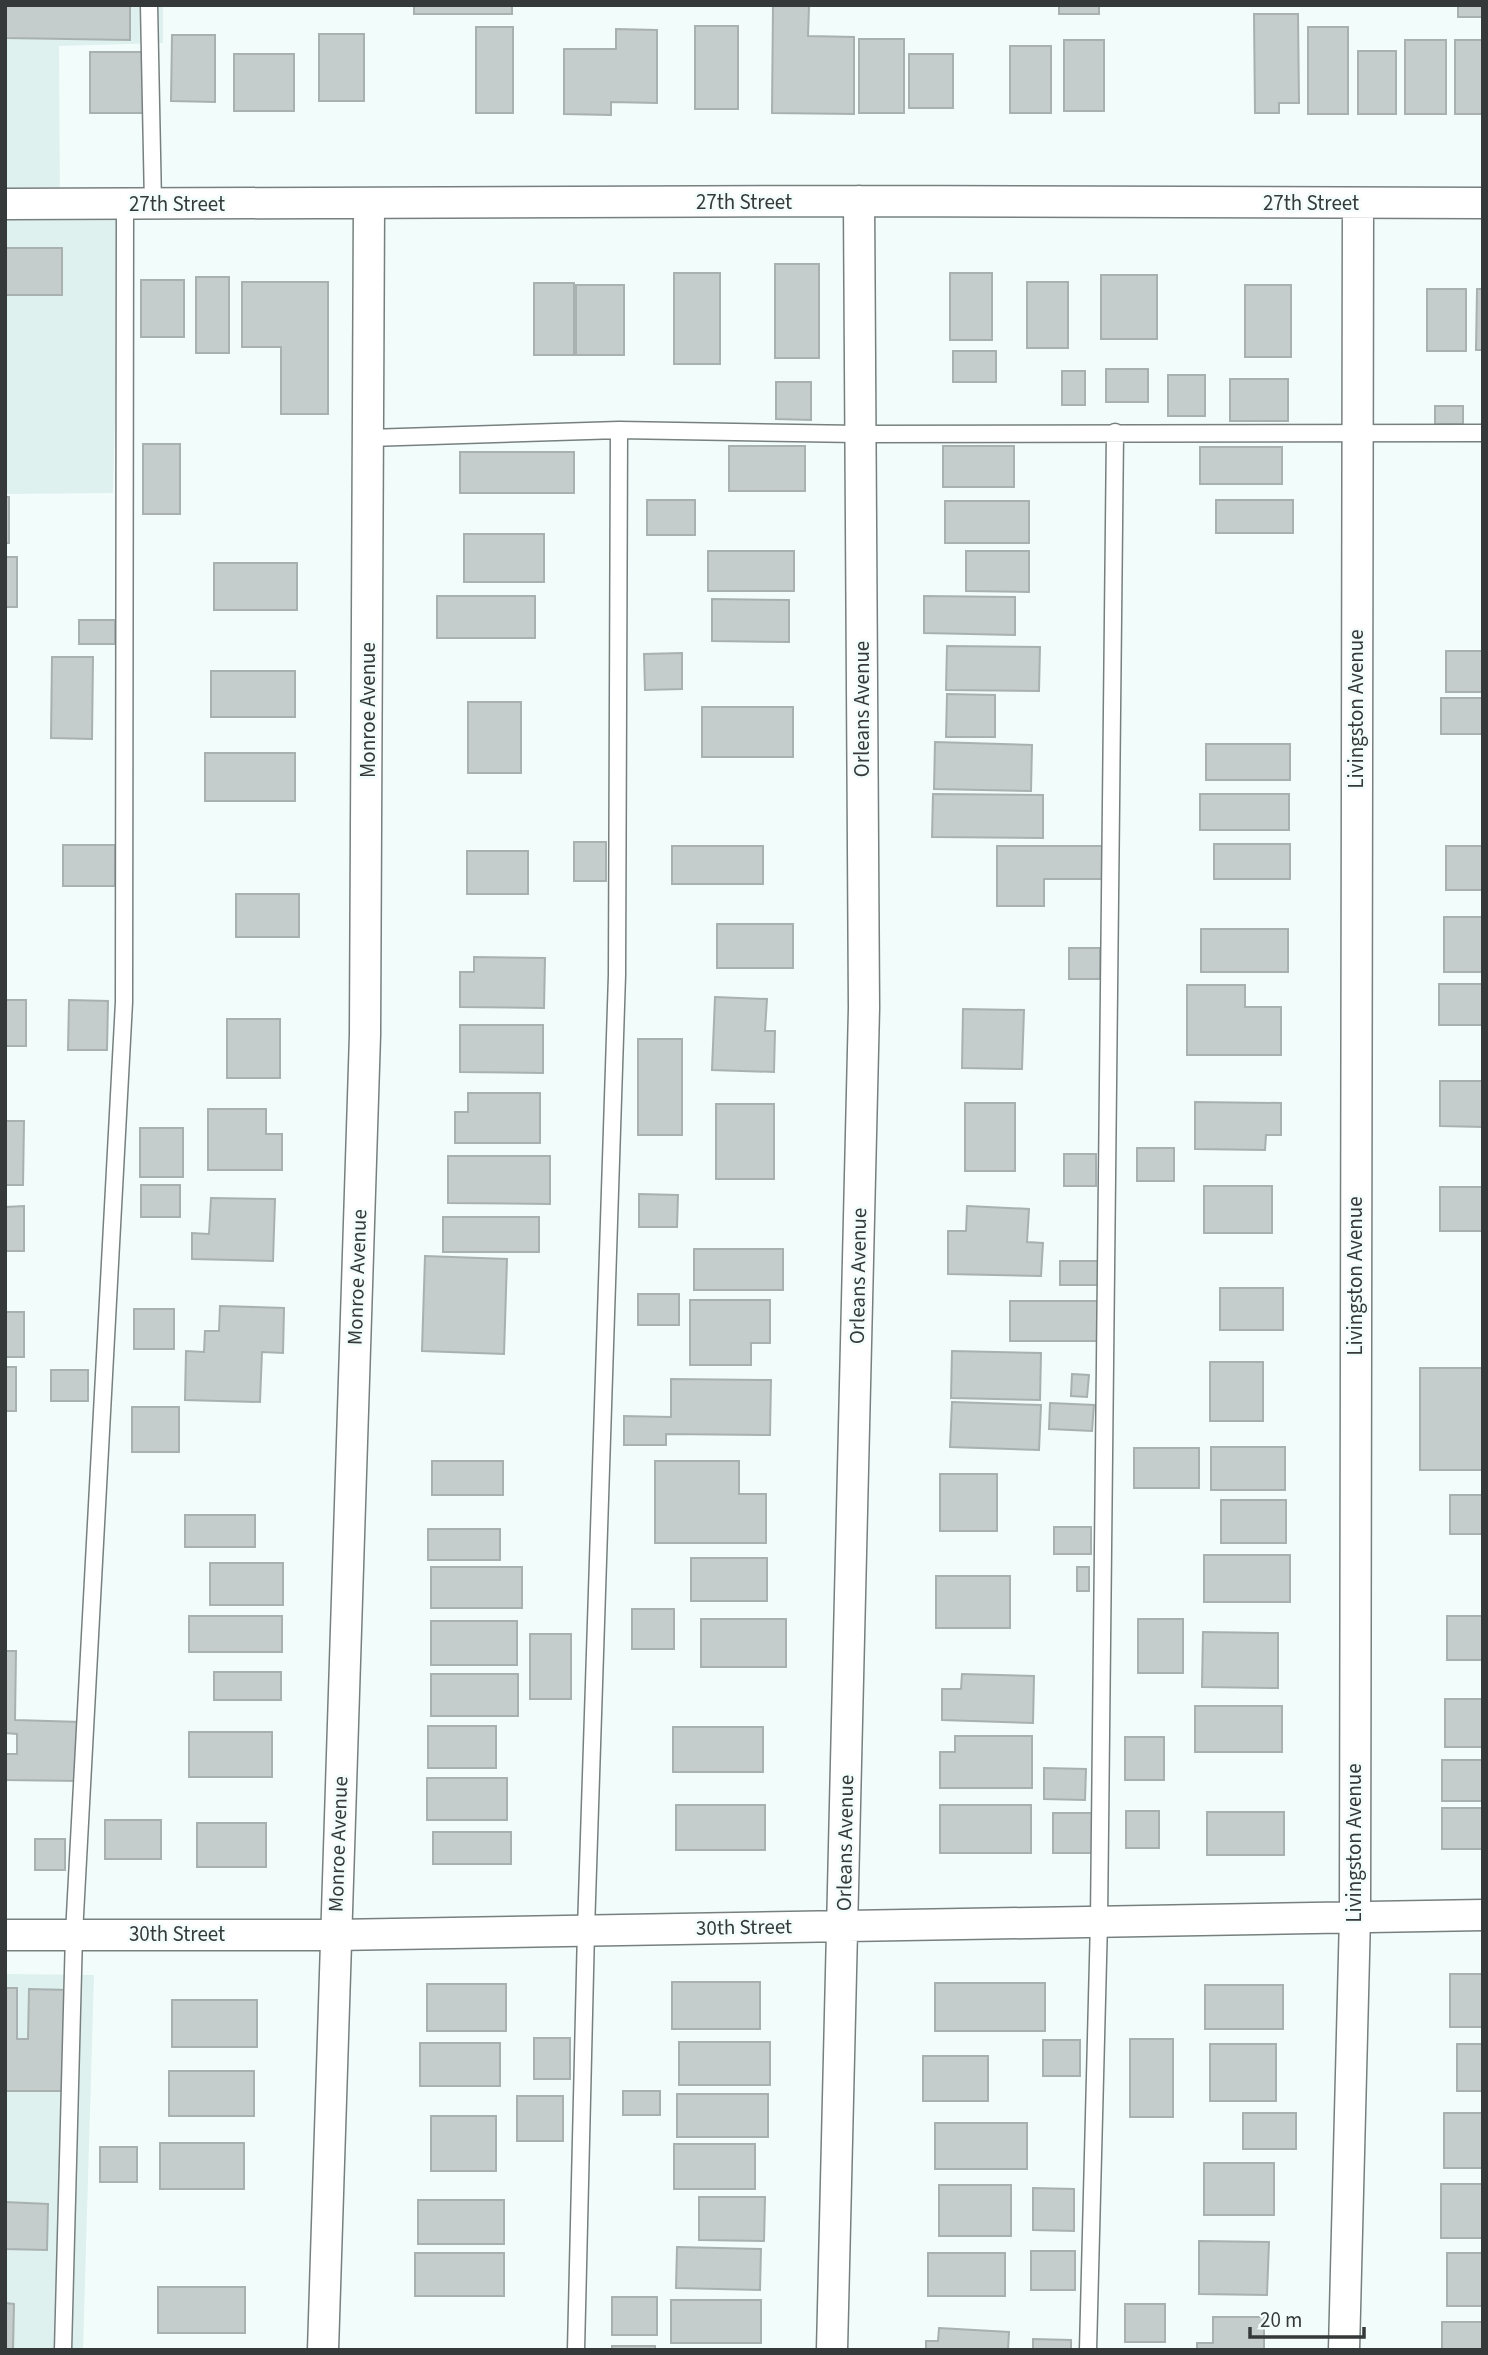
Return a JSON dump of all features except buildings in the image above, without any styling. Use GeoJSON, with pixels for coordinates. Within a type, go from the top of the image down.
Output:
{"type":"FeatureCollection","features":[{"type":"Feature","properties":{"kind":"street","name":"27th Street"},"geometry":{"type":"LineString","coordinates":[[5,204],[859,201],[1483,203]]}},
{"type":"Feature","properties":{"kind":"street","name":"Orleans Avenue"},"geometry":{"type":"LineString","coordinates":[[832,2350],[864,1008],[859,201]]}},
{"type":"Feature","properties":{"kind":"street","name":"Livingston Avenue"},"geometry":{"type":"LineString","coordinates":[[1344,2350],[1354,1916],[1358,203]]}},
{"type":"Feature","properties":{"kind":"street","name":"Monroe Avenue"},"geometry":{"type":"LineString","coordinates":[[323,2350],[366,1035],[369,204]]}},
{"type":"Feature","properties":{"kind":"street","name":"30th Street"},"geometry":{"type":"LineString","coordinates":[[5,1936],[335,1935],[1483,1915]]}},
{"type":"Feature","properties":{"kind":"lane"},"geometry":{"type":"LineString","coordinates":[[63,2350],[74,1934],[124,1002],[139,204],[149,5]]}},
{"type":"Feature","properties":{"kind":"lane"},"geometry":{"type":"LineString","coordinates":[[576,2350],[586,1930],[617,975],[619,430]]}},
{"type":"Feature","properties":{"kind":"lane"},"geometry":{"type":"LineString","coordinates":[[369,438],[619,430],[859,434],[1483,433]]}},
{"type":"Feature","properties":{"kind":"lane"},"geometry":{"type":"LineString","coordinates":[[1088,2350],[1099,1921],[1115,432]]}},
{"type":"Feature","properties":{"kind":"shaded area"},"geometry":{"type":"Polygon","coordinates":[[[5,5],[163,5],[163,43],[59,46],[60,218],[120,219],[113,493],[5,494],[5,5]]]}},
{"type":"Feature","properties":{"kind":"shaded area"},"geometry":{"type":"Polygon","coordinates":[[[5,1974],[94,1975],[83,2350],[5,2350],[5,1974]]]}}]}
